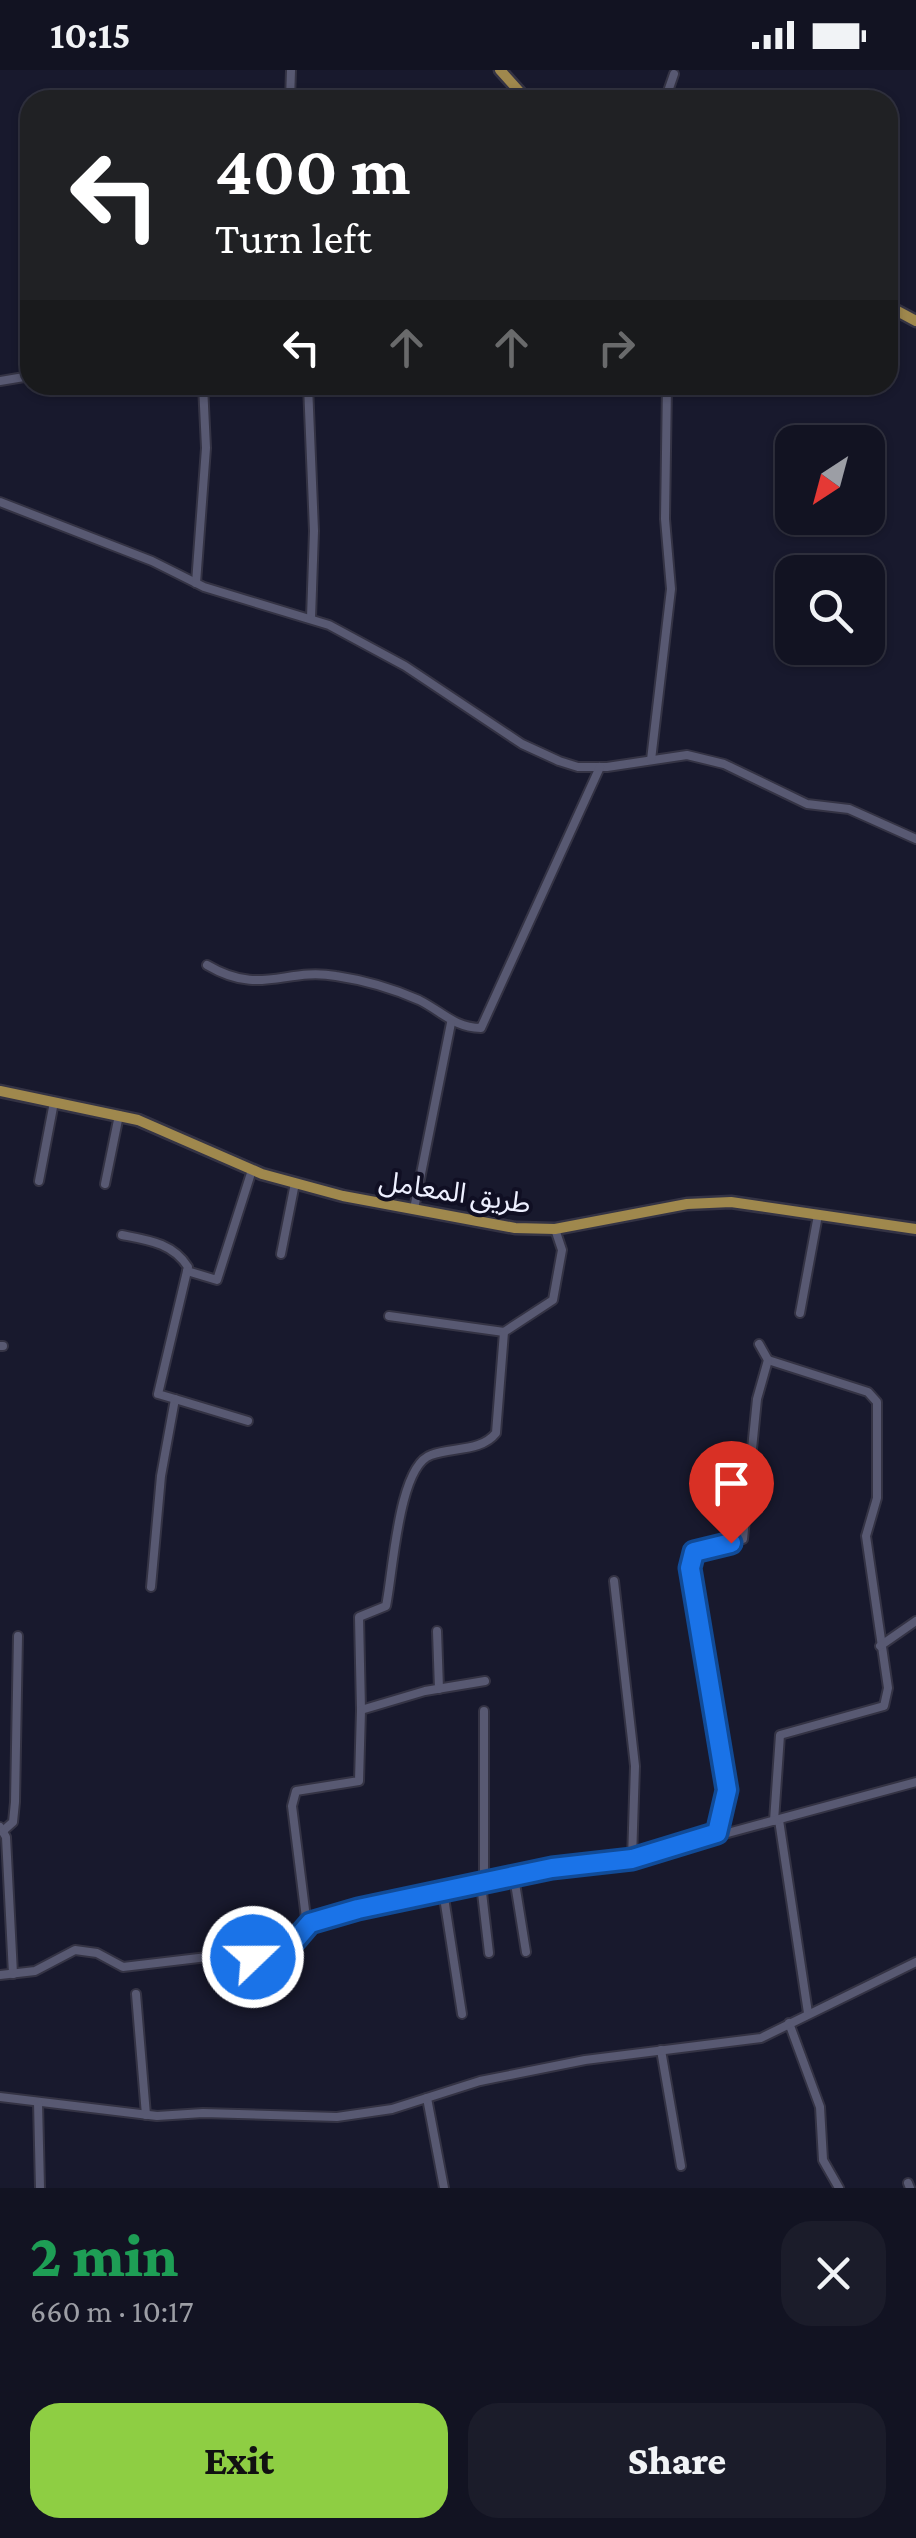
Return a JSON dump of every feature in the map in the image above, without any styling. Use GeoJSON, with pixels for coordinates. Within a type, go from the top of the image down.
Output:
{"type":"FeatureCollection","features":[{"type":"Feature","properties":{"kind":"main road"},"geometry":{"type":"LineString","coordinates":[[502,71],[518,90]]}},
{"type":"Feature","properties":{"kind":"main road","name":"طريق المعامل"},"geometry":{"type":"LineString","coordinates":[[0,1091],[119,1114],[252,1170],[295,1183],[515,1228],[555,1229],[687,1204],[731,1202],[916,1229]]}},
{"type":"Feature","properties":{"kind":"street"},"geometry":{"type":"LineString","coordinates":[[668,90],[674,74]]}},
{"type":"Feature","properties":{"kind":"street"},"geometry":{"type":"LineString","coordinates":[[196,583],[206,448],[203,395]]}},
{"type":"Feature","properties":{"kind":"street"},"geometry":{"type":"LineString","coordinates":[[308,395],[314,531],[311,618]]}},
{"type":"Feature","properties":{"kind":"street"},"geometry":{"type":"LineString","coordinates":[[651,760],[671,589],[665,519],[667,395]]}},
{"type":"Feature","properties":{"kind":"street"},"geometry":{"type":"LineString","coordinates":[[0,502],[152,561],[196,583],[311,618],[405,666],[522,744],[578,767],[686,755],[724,764],[791,798],[849,809],[916,839]]}},
{"type":"Feature","properties":{"kind":"street"},"geometry":{"type":"LineString","coordinates":[[207,965],[244,983],[331,974],[416,999],[451,1023],[481,1028],[600,767]]}},
{"type":"Feature","properties":{"kind":"street"},"geometry":{"type":"LineString","coordinates":[[414,1210],[451,1023]]}},
{"type":"Feature","properties":{"kind":"street"},"geometry":{"type":"LineString","coordinates":[[39,1180],[54,1100]]}},
{"type":"Feature","properties":{"kind":"street"},"geometry":{"type":"LineString","coordinates":[[104,1184],[119,1114]]}},
{"type":"Feature","properties":{"kind":"street"},"geometry":{"type":"LineString","coordinates":[[187,1271],[217,1280],[252,1170]]}},
{"type":"Feature","properties":{"kind":"street"},"geometry":{"type":"LineString","coordinates":[[281,1254],[295,1183]]}},
{"type":"Feature","properties":{"kind":"street"},"geometry":{"type":"LineString","coordinates":[[800,1312],[818,1215]]}},
{"type":"Feature","properties":{"kind":"street"},"geometry":{"type":"LineString","coordinates":[[389,1316],[434,1326],[504,1332],[553,1300],[562,1250],[555,1229]]}},
{"type":"Feature","properties":{"kind":"street"},"geometry":{"type":"LineString","coordinates":[[122,1235],[155,1242],[180,1254],[187,1271],[158,1394],[248,1421]]}},
{"type":"Feature","properties":{"kind":"street"},"geometry":{"type":"LineString","coordinates":[[307,1926],[292,1806],[296,1791],[359,1782],[360,1617],[386,1606],[392,1543],[420,1460],[480,1445],[496,1433],[504,1332]]}},
{"type":"Feature","properties":{"kind":"street"},"geometry":{"type":"LineString","coordinates":[[759,1344],[768,1360],[868,1392],[877,1402],[877,1498],[866,1536],[888,1688],[884,1706],[780,1734],[776,1820],[808,2013]]}},
{"type":"Feature","properties":{"kind":"street"},"geometry":{"type":"LineString","coordinates":[[717,1833],[727,1790],[690,1568],[694,1552],[743,1540],[757,1399],[768,1360]]}},
{"type":"Feature","properties":{"kind":"street"},"geometry":{"type":"LineString","coordinates":[[151,1587],[161,1476],[175,1399]]}},
{"type":"Feature","properties":{"kind":"street"},"geometry":{"type":"LineString","coordinates":[[614,1581],[635,1766],[632,1859]]}},
{"type":"Feature","properties":{"kind":"street"},"geometry":{"type":"LineString","coordinates":[[880,1646],[916,1620]]}},
{"type":"Feature","properties":{"kind":"street"},"geometry":{"type":"LineString","coordinates":[[437,1631],[440,1689]]}},
{"type":"Feature","properties":{"kind":"street"},"geometry":{"type":"LineString","coordinates":[[12,1974],[2,1829],[13,1822],[15,1802],[18,1636]]}},
{"type":"Feature","properties":{"kind":"street"},"geometry":{"type":"LineString","coordinates":[[361,1710],[485,1681]]}},
{"type":"Feature","properties":{"kind":"street"},"geometry":{"type":"LineString","coordinates":[[484,1711],[483,1884],[489,1953]]}},
{"type":"Feature","properties":{"kind":"street"},"geometry":{"type":"LineString","coordinates":[[0,1975],[34,1972],[74,1950],[97,1953],[123,1967],[224,1955],[276,1955],[286,1951],[307,1926],[358,1909],[514,1877],[632,1859],[916,1782]]}},
{"type":"Feature","properties":{"kind":"street"},"geometry":{"type":"LineString","coordinates":[[514,1877],[526,1952]]}},
{"type":"Feature","properties":{"kind":"street"},"geometry":{"type":"LineString","coordinates":[[443,1891],[462,2014]]}},
{"type":"Feature","properties":{"kind":"street"},"geometry":{"type":"LineString","coordinates":[[0,2097],[146,2115],[337,2117],[392,2109],[480,2082],[661,2050],[736,2044],[916,1962]]}},
{"type":"Feature","properties":{"kind":"street"},"geometry":{"type":"LineString","coordinates":[[136,1994],[146,2115]]}},
{"type":"Feature","properties":{"kind":"street"},"geometry":{"type":"LineString","coordinates":[[789,2023],[820,2106],[824,2160],[839,2188]]}},
{"type":"Feature","properties":{"kind":"street"},"geometry":{"type":"LineString","coordinates":[[661,2050],[681,2166]]}},
{"type":"Feature","properties":{"kind":"street"},"geometry":{"type":"LineString","coordinates":[[427,2098],[444,2188]]}},
{"type":"Feature","properties":{"kind":"street"},"geometry":{"type":"LineString","coordinates":[[38,2102],[40,2188]]}},
{"type":"Feature","properties":{"kind":"route"},"geometry":{"type":"LineString","coordinates":[[253,1957],[286,1951],[310,1923],[358,1909],[552,1868],[632,1859],[717,1833],[727,1790],[690,1568],[694,1552],[731,1543]]}}]}
